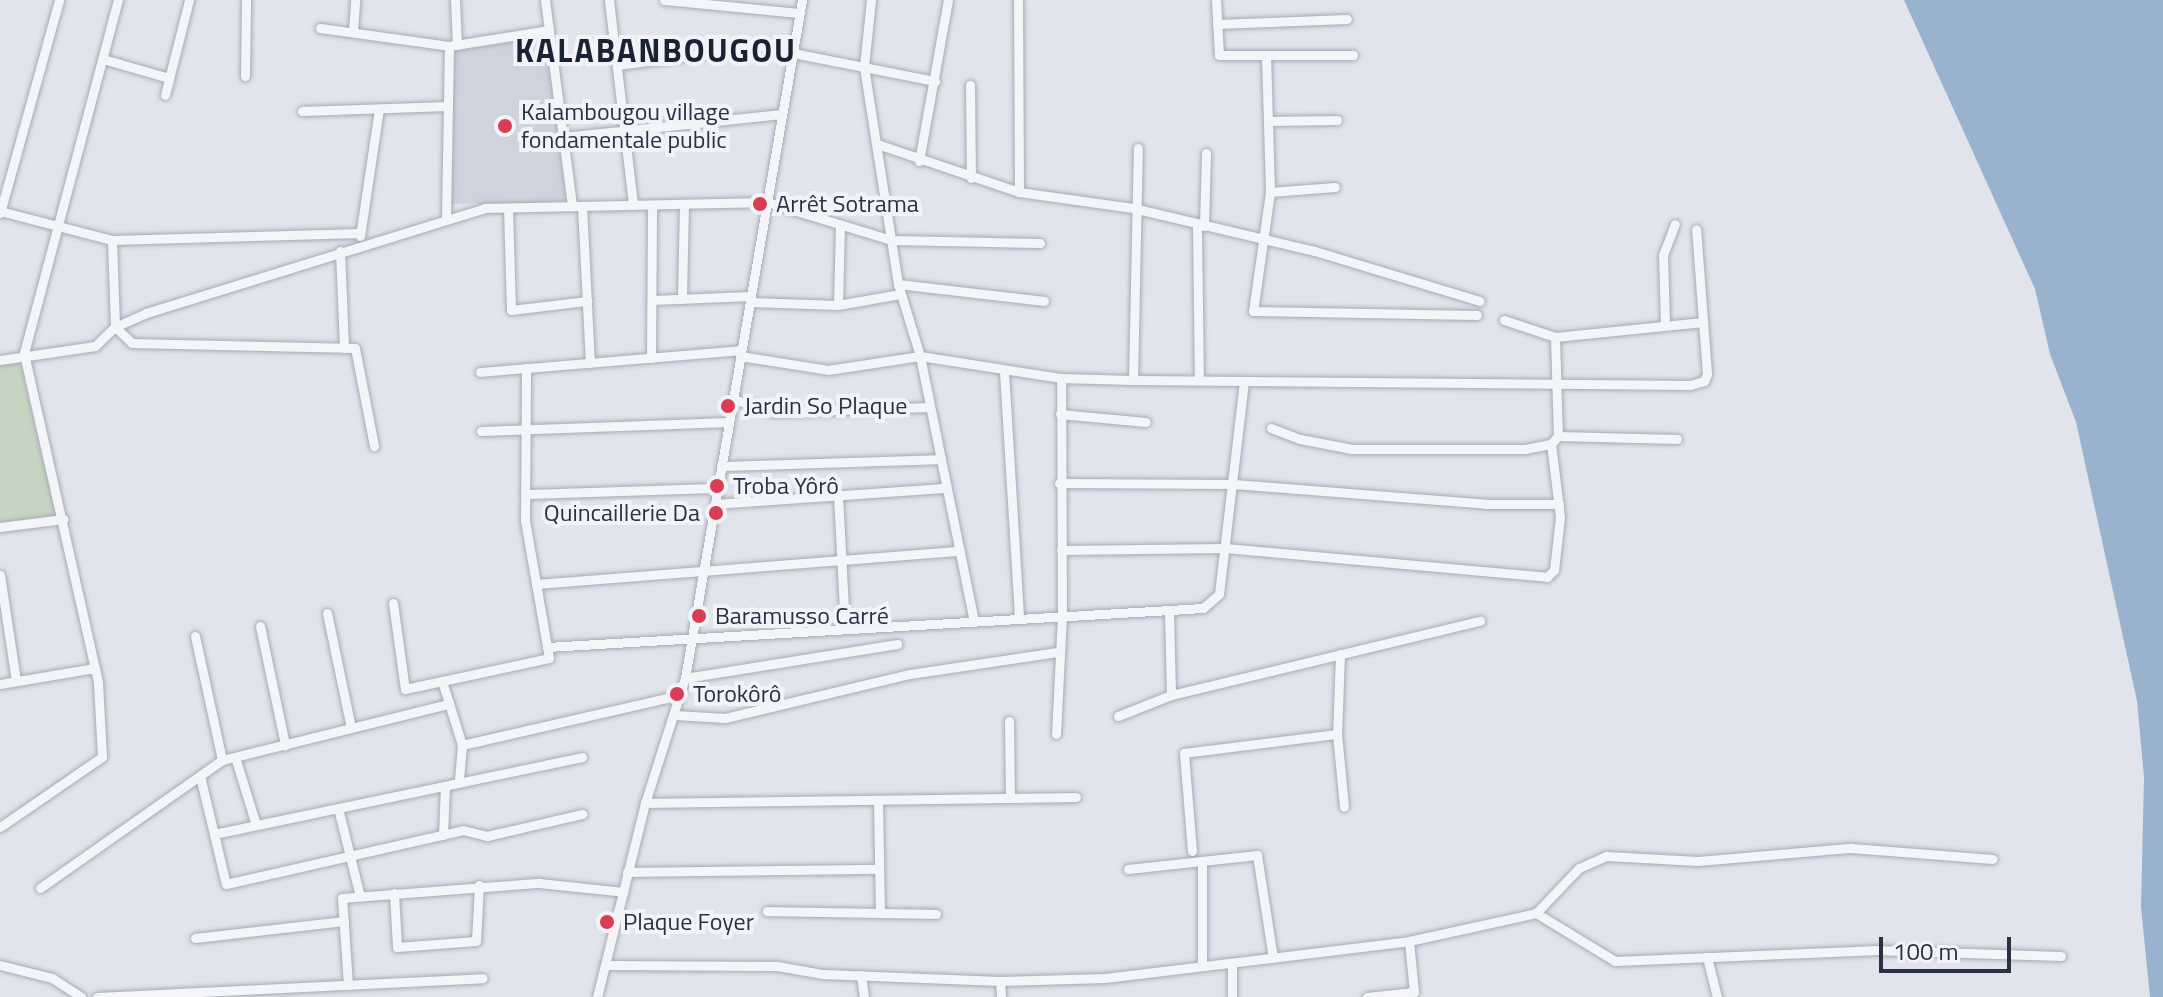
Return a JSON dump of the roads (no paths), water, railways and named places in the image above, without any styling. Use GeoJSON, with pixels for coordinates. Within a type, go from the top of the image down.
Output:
{"type":"FeatureCollection","features":[{"type":"Feature","properties":{"kind":"street"},"geometry":{"type":"LineString","coordinates":[[59,0],[0,211],[112,240],[360,233]]}},
{"type":"Feature","properties":{"kind":"street"},"geometry":{"type":"LineString","coordinates":[[0,827],[102,757],[95,668],[64,519],[24,353],[118,0]]}},
{"type":"Feature","properties":{"kind":"street"},"geometry":{"type":"LineString","coordinates":[[165,95],[189,0]]}},
{"type":"Feature","properties":{"kind":"street"},"geometry":{"type":"LineString","coordinates":[[245,76],[246,0]]}},
{"type":"Feature","properties":{"kind":"street"},"geometry":{"type":"LineString","coordinates":[[353,32],[355,0]]}},
{"type":"Feature","properties":{"kind":"street"},"geometry":{"type":"LineString","coordinates":[[446,217],[448,106],[455,0]]}},
{"type":"Feature","properties":{"kind":"street"},"geometry":{"type":"LineString","coordinates":[[545,0],[563,137],[577,206],[590,363]]}},
{"type":"Feature","properties":{"kind":"street"},"geometry":{"type":"LineString","coordinates":[[609,0],[633,205]]}},
{"type":"Feature","properties":{"kind":"street"},"geometry":{"type":"LineString","coordinates":[[664,0],[799,13]]}},
{"type":"Feature","properties":{"kind":"street"},"geometry":{"type":"LineString","coordinates":[[597,997],[608,965],[645,803],[685,678],[802,0]]}},
{"type":"Feature","properties":{"kind":"street"},"geometry":{"type":"LineString","coordinates":[[871,0],[864,67],[899,289],[920,356],[974,621]]}},
{"type":"Feature","properties":{"kind":"street"},"geometry":{"type":"LineString","coordinates":[[919,161],[948,0]]}},
{"type":"Feature","properties":{"kind":"street"},"geometry":{"type":"LineString","coordinates":[[1018,0],[1019,192]]}},
{"type":"Feature","properties":{"kind":"street"},"geometry":{"type":"LineString","coordinates":[[1216,0],[1219,55],[1353,55]]}},
{"type":"Feature","properties":{"kind":"street"},"geometry":{"type":"LineString","coordinates":[[1217,24],[1347,19]]}},
{"type":"Feature","properties":{"kind":"street"},"geometry":{"type":"LineString","coordinates":[[320,28],[453,46],[549,30]]}},
{"type":"Feature","properties":{"kind":"street"},"geometry":{"type":"LineString","coordinates":[[617,65],[793,47],[864,67],[935,81]]}},
{"type":"Feature","properties":{"kind":"street"},"geometry":{"type":"LineString","coordinates":[[1266,55],[1270,192],[1260,238],[1252,305],[1259,313],[1477,315]]}},
{"type":"Feature","properties":{"kind":"street"},"geometry":{"type":"LineString","coordinates":[[103,59],[169,78]]}},
{"type":"Feature","properties":{"kind":"street"},"geometry":{"type":"LineString","coordinates":[[970,85],[971,178]]}},
{"type":"Feature","properties":{"kind":"street"},"geometry":{"type":"LineString","coordinates":[[302,111],[448,106]]}},
{"type":"Feature","properties":{"kind":"street"},"geometry":{"type":"LineString","coordinates":[[358,246],[379,109]]}},
{"type":"Feature","properties":{"kind":"street"},"geometry":{"type":"LineString","coordinates":[[563,137],[782,114]]}},
{"type":"Feature","properties":{"kind":"street"},"geometry":{"type":"LineString","coordinates":[[1269,121],[1337,120]]}},
{"type":"Feature","properties":{"kind":"street"},"geometry":{"type":"LineString","coordinates":[[877,144],[919,161],[1019,192],[1133,208],[1345,258],[1480,301]]}},
{"type":"Feature","properties":{"kind":"street"},"geometry":{"type":"LineString","coordinates":[[1133,380],[1133,208],[1138,148]]}},
{"type":"Feature","properties":{"kind":"street"},"geometry":{"type":"LineString","coordinates":[[1199,380],[1201,225],[1206,153]]}},
{"type":"Feature","properties":{"kind":"street"},"geometry":{"type":"LineString","coordinates":[[1270,192],[1335,187]]}},
{"type":"Feature","properties":{"kind":"street"},"geometry":{"type":"LineString","coordinates":[[0,360],[24,353],[95,346],[115,327],[340,251],[446,217],[508,208],[767,202],[891,240],[1040,243]]}},
{"type":"Feature","properties":{"kind":"street"},"geometry":{"type":"LineString","coordinates":[[682,299],[684,204]]}},
{"type":"Feature","properties":{"kind":"street"},"geometry":{"type":"LineString","coordinates":[[651,358],[652,205]]}},
{"type":"Feature","properties":{"kind":"street"},"geometry":{"type":"LineString","coordinates":[[508,208],[511,310],[587,301]]}},
{"type":"Feature","properties":{"kind":"street"},"geometry":{"type":"LineString","coordinates":[[1665,325],[1663,255],[1675,224]]}},
{"type":"Feature","properties":{"kind":"street"},"geometry":{"type":"LineString","coordinates":[[838,305],[840,225]]}},
{"type":"Feature","properties":{"kind":"street"},"geometry":{"type":"LineString","coordinates":[[480,372],[741,353],[828,370],[920,356],[1061,378],[1244,382],[1704,381],[1696,229]]}},
{"type":"Feature","properties":{"kind":"street"},"geometry":{"type":"LineString","coordinates":[[112,240],[115,327],[132,343],[355,348],[374,446]]}},
{"type":"Feature","properties":{"kind":"street"},"geometry":{"type":"LineString","coordinates":[[340,251],[344,348]]}},
{"type":"Feature","properties":{"kind":"street"},"geometry":{"type":"LineString","coordinates":[[652,300],[750,299],[838,305],[899,289],[1044,301]]}},
{"type":"Feature","properties":{"kind":"street"},"geometry":{"type":"LineString","coordinates":[[1504,320],[1555,337],[1703,322]]}},
{"type":"Feature","properties":{"kind":"street"},"geometry":{"type":"LineString","coordinates":[[1061,550],[1225,548],[1547,577],[1554,570],[1559,504],[1555,440],[1555,337]]}},
{"type":"Feature","properties":{"kind":"street"},"geometry":{"type":"LineString","coordinates":[[393,603],[405,689],[549,658],[525,494],[526,368]]}},
{"type":"Feature","properties":{"kind":"street"},"geometry":{"type":"LineString","coordinates":[[1004,371],[1019,619]]}},
{"type":"Feature","properties":{"kind":"street"},"geometry":{"type":"LineString","coordinates":[[1056,734],[1057,652],[1062,617],[1059,483],[1061,378]]}},
{"type":"Feature","properties":{"kind":"street"},"geometry":{"type":"LineString","coordinates":[[547,647],[845,627],[1169,613],[1214,603],[1234,484],[1244,382]]}},
{"type":"Feature","properties":{"kind":"street"},"geometry":{"type":"LineString","coordinates":[[733,399],[773,412],[930,407]]}},
{"type":"Feature","properties":{"kind":"street"},"geometry":{"type":"LineString","coordinates":[[1060,414],[1146,422]]}},
{"type":"Feature","properties":{"kind":"street"},"geometry":{"type":"LineString","coordinates":[[481,431],[729,422]]}},
{"type":"Feature","properties":{"kind":"street"},"geometry":{"type":"LineString","coordinates":[[1271,428],[1352,449],[1525,449],[1555,440],[1677,439]]}},
{"type":"Feature","properties":{"kind":"street"},"geometry":{"type":"LineString","coordinates":[[721,466],[941,459]]}},
{"type":"Feature","properties":{"kind":"street"},"geometry":{"type":"LineString","coordinates":[[1059,483],[1234,484],[1486,504],[1559,504]]}},
{"type":"Feature","properties":{"kind":"street"},"geometry":{"type":"LineString","coordinates":[[525,494],[717,488]]}},
{"type":"Feature","properties":{"kind":"street"},"geometry":{"type":"LineString","coordinates":[[715,504],[946,488]]}},
{"type":"Feature","properties":{"kind":"street"},"geometry":{"type":"LineString","coordinates":[[838,495],[845,627]]}},
{"type":"Feature","properties":{"kind":"street"},"geometry":{"type":"LineString","coordinates":[[0,527],[64,519]]}},
{"type":"Feature","properties":{"kind":"street"},"geometry":{"type":"LineString","coordinates":[[536,584],[841,564],[960,551]]}},
{"type":"Feature","properties":{"kind":"street"},"geometry":{"type":"LineString","coordinates":[[0,575],[16,681]]}},
{"type":"Feature","properties":{"kind":"street"},"geometry":{"type":"LineString","coordinates":[[327,613],[351,728]]}},
{"type":"Feature","properties":{"kind":"street"},"geometry":{"type":"LineString","coordinates":[[1169,613],[1171,695]]}},
{"type":"Feature","properties":{"kind":"street"},"geometry":{"type":"LineString","coordinates":[[1118,716],[1171,695],[1480,621]]}},
{"type":"Feature","properties":{"kind":"street"},"geometry":{"type":"LineString","coordinates":[[260,626],[285,745]]}},
{"type":"Feature","properties":{"kind":"street"},"geometry":{"type":"LineString","coordinates":[[195,636],[222,760]]}},
{"type":"Feature","properties":{"kind":"street"},"geometry":{"type":"LineString","coordinates":[[685,678],[897,644]]}},
{"type":"Feature","properties":{"kind":"street"},"geometry":{"type":"LineString","coordinates":[[675,715],[725,718],[910,674],[1057,652]]}},
{"type":"Feature","properties":{"kind":"street"},"geometry":{"type":"LineString","coordinates":[[1340,654],[1337,734],[1344,807]]}},
{"type":"Feature","properties":{"kind":"street"},"geometry":{"type":"LineString","coordinates":[[0,684],[95,668]]}},
{"type":"Feature","properties":{"kind":"street"},"geometry":{"type":"LineString","coordinates":[[442,681],[462,745],[459,783]]}},
{"type":"Feature","properties":{"kind":"street"},"geometry":{"type":"LineString","coordinates":[[462,745],[680,695]]}},
{"type":"Feature","properties":{"kind":"street"},"geometry":{"type":"LineString","coordinates":[[40,888],[222,760],[449,704]]}},
{"type":"Feature","properties":{"kind":"street"},"geometry":{"type":"LineString","coordinates":[[1009,721],[1010,798]]}},
{"type":"Feature","properties":{"kind":"street"},"geometry":{"type":"LineString","coordinates":[[1192,851],[1184,753],[1337,734]]}},
{"type":"Feature","properties":{"kind":"street"},"geometry":{"type":"LineString","coordinates":[[235,757],[256,825]]}},
{"type":"Feature","properties":{"kind":"street"},"geometry":{"type":"LineString","coordinates":[[214,834],[582,757]]}},
{"type":"Feature","properties":{"kind":"street"},"geometry":{"type":"LineString","coordinates":[[200,776],[226,884],[463,830],[487,836],[582,814]]}},
{"type":"Feature","properties":{"kind":"street"},"geometry":{"type":"LineString","coordinates":[[443,835],[445,786]]}},
{"type":"Feature","properties":{"kind":"street"},"geometry":{"type":"LineString","coordinates":[[645,803],[1076,797]]}},
{"type":"Feature","properties":{"kind":"street"},"geometry":{"type":"LineString","coordinates":[[878,800],[880,913]]}},
{"type":"Feature","properties":{"kind":"street"},"geometry":{"type":"LineString","coordinates":[[338,808],[360,896]]}},
{"type":"Feature","properties":{"kind":"street"},"geometry":{"type":"LineString","coordinates":[[608,965],[777,966],[861,975],[1000,981],[1105,978],[1409,941],[1536,913],[1579,868],[1606,856],[1698,861],[1851,848],[1993,859]]}},
{"type":"Feature","properties":{"kind":"street"},"geometry":{"type":"LineString","coordinates":[[1128,869],[1257,855],[1273,958]]}},
{"type":"Feature","properties":{"kind":"street"},"geometry":{"type":"LineString","coordinates":[[1202,861],[1202,966]]}},
{"type":"Feature","properties":{"kind":"street"},"geometry":{"type":"LineString","coordinates":[[627,872],[879,869]]}},
{"type":"Feature","properties":{"kind":"street"},"geometry":{"type":"LineString","coordinates":[[348,985],[342,898],[479,885],[539,883],[624,892]]}},
{"type":"Feature","properties":{"kind":"street"},"geometry":{"type":"LineString","coordinates":[[394,893],[397,947],[476,941],[479,885]]}},
{"type":"Feature","properties":{"kind":"street"},"geometry":{"type":"LineString","coordinates":[[767,911],[936,914]]}},
{"type":"Feature","properties":{"kind":"street"},"geometry":{"type":"LineString","coordinates":[[1536,913],[1615,961],[1873,950],[2061,956]]}},
{"type":"Feature","properties":{"kind":"street"},"geometry":{"type":"LineString","coordinates":[[195,938],[344,921]]}},
{"type":"Feature","properties":{"kind":"street"},"geometry":{"type":"LineString","coordinates":[[1367,997],[1414,992],[1409,941]]}},
{"type":"Feature","properties":{"kind":"street"},"geometry":{"type":"LineString","coordinates":[[1707,957],[1717,997]]}},
{"type":"Feature","properties":{"kind":"street"},"geometry":{"type":"LineString","coordinates":[[1232,963],[1232,997]]}},
{"type":"Feature","properties":{"kind":"street"},"geometry":{"type":"LineString","coordinates":[[0,965],[52,978],[81,997]]}},
{"type":"Feature","properties":{"kind":"street"},"geometry":{"type":"LineString","coordinates":[[861,975],[864,997]]}},
{"type":"Feature","properties":{"kind":"street"},"geometry":{"type":"LineString","coordinates":[[97,997],[318,992],[348,985],[483,978]]}},
{"type":"Feature","properties":{"kind":"street"},"geometry":{"type":"LineString","coordinates":[[1000,981],[1001,997]]}},
{"type":"Feature","properties":{"kind":"water"},"geometry":{"type":"Polygon","coordinates":[[[1904,0],[2163,0],[2163,997],[2150,997],[2141,907],[2144,777],[2137,701],[2076,422],[2050,354],[2035,289],[1904,0]]]}},
{"type":"Feature","properties":{"kind":"place","name":"Kalambougou village fondamentale public"},"geometry":{"type":"Point","coordinates":[505,126]}},
{"type":"Feature","properties":{"kind":"place","name":"Arrêt Sotrama"},"geometry":{"type":"Point","coordinates":[760,204]}},
{"type":"Feature","properties":{"kind":"place","name":"Jardin So Plaque"},"geometry":{"type":"Point","coordinates":[728,406]}},
{"type":"Feature","properties":{"kind":"place","name":"Troba Yôrô"},"geometry":{"type":"Point","coordinates":[717,486]}},
{"type":"Feature","properties":{"kind":"place","name":"Quincaillerie Da"},"geometry":{"type":"Point","coordinates":[716,513]}},
{"type":"Feature","properties":{"kind":"place","name":"Baramusso Carré"},"geometry":{"type":"Point","coordinates":[699,616]}},
{"type":"Feature","properties":{"kind":"place","name":"Torokôrô"},"geometry":{"type":"Point","coordinates":[677,694]}},
{"type":"Feature","properties":{"kind":"place","name":"Plaque Foyer"},"geometry":{"type":"Point","coordinates":[607,922]}},
{"type":"Feature","properties":{"kind":"district","name":"KALABANBOUGOU"},"geometry":{"type":"Point","coordinates":[656,50]}}]}
